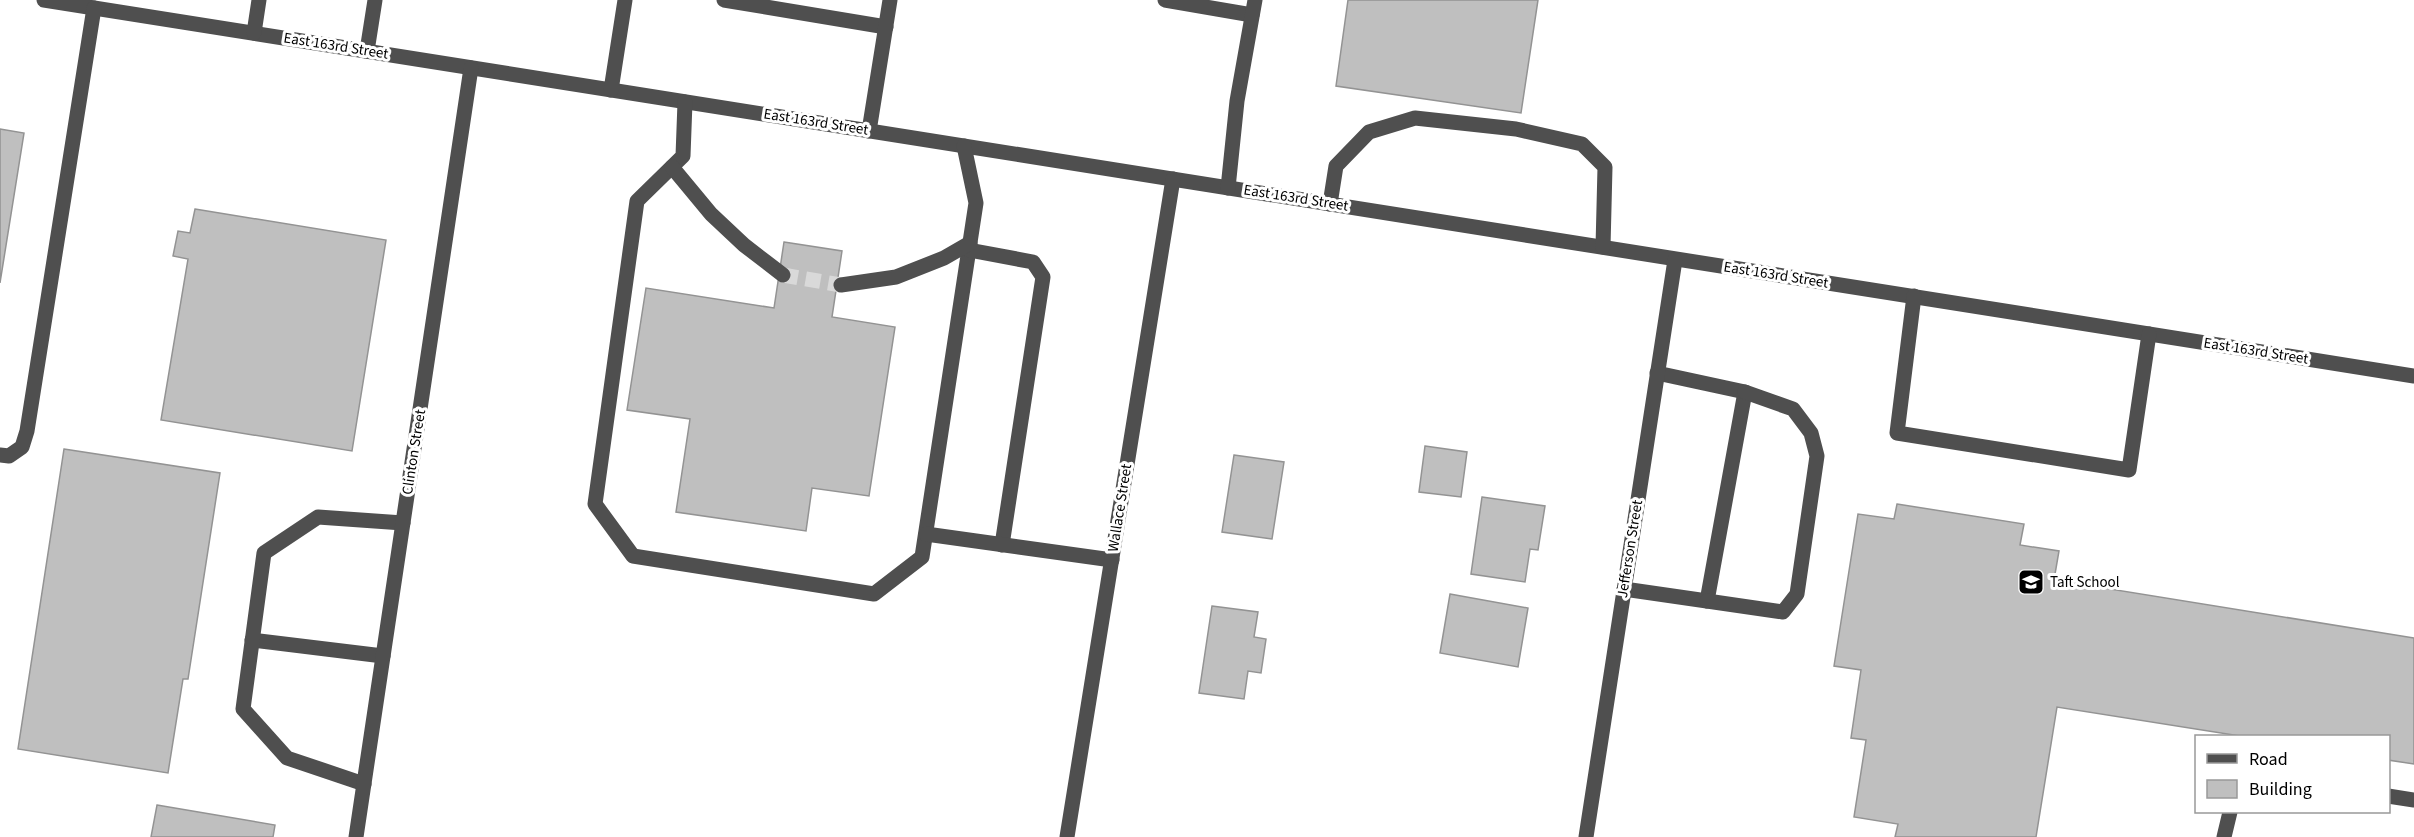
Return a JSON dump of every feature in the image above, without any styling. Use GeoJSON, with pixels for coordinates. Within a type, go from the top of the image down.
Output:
{"type":"FeatureCollection","features":[{"type":"Feature","properties":{"kind":"street","name":"East 163rd Street"},"geometry":{"type":"LineString","coordinates":[[44,0],[2414,376]]}},
{"type":"Feature","properties":{"kind":"street"},"geometry":{"type":"LineString","coordinates":[[254,33],[259,0]]}},
{"type":"Feature","properties":{"kind":"street"},"geometry":{"type":"LineString","coordinates":[[367,51],[375,0]]}},
{"type":"Feature","properties":{"kind":"street"},"geometry":{"type":"LineString","coordinates":[[611,90],[625,0]]}},
{"type":"Feature","properties":{"kind":"street"},"geometry":{"type":"LineString","coordinates":[[724,0],[886,27]]}},
{"type":"Feature","properties":{"kind":"street"},"geometry":{"type":"LineString","coordinates":[[869,131],[890,0]]}},
{"type":"Feature","properties":{"kind":"street"},"geometry":{"type":"LineString","coordinates":[[1165,0],[1254,8],[1237,101],[1228,188]]}},
{"type":"Feature","properties":{"kind":"street"},"geometry":{"type":"LineString","coordinates":[[0,455],[9,456],[22,447],[27,431],[94,8]]}},
{"type":"Feature","properties":{"kind":"street","name":"Clinton Street"},"geometry":{"type":"LineString","coordinates":[[356,837],[471,68]]}},
{"type":"Feature","properties":{"kind":"street"},"geometry":{"type":"LineString","coordinates":[[685,102],[683,156],[637,201],[595,504],[633,556],[874,594],[922,557],[976,203],[964,146]]}},
{"type":"Feature","properties":{"kind":"street"},"geometry":{"type":"LineString","coordinates":[[1330,204],[1335,166],[1369,132],[1415,118],[1516,129],[1582,144],[1605,167],[1603,247]]}},
{"type":"Feature","properties":{"kind":"street"},"geometry":{"type":"LineString","coordinates":[[672,167],[711,214],[744,245],[783,275]]}},
{"type":"Feature","properties":{"kind":"street","name":"Wallace Street"},"geometry":{"type":"LineString","coordinates":[[1067,837],[1173,179]]}},
{"type":"Feature","properties":{"kind":"street"},"geometry":{"type":"LineString","coordinates":[[841,285],[896,277],[970,247],[1033,262],[1043,278],[1002,545]]}},
{"type":"Feature","properties":{"kind":"street","name":"Jefferson Street"},"geometry":{"type":"LineString","coordinates":[[1586,837],[1675,260]]}},
{"type":"Feature","properties":{"kind":"street"},"geometry":{"type":"LineString","coordinates":[[1914,296],[1897,434],[2129,470],[2150,334]]}},
{"type":"Feature","properties":{"kind":"street"},"geometry":{"type":"LineString","coordinates":[[1624,589],[1783,612],[1797,594],[1817,456],[1811,433],[1792,409],[1745,392],[1657,374]]}},
{"type":"Feature","properties":{"kind":"street"},"geometry":{"type":"LineString","coordinates":[[1707,601],[1745,392]]}},
{"type":"Feature","properties":{"kind":"street"},"geometry":{"type":"LineString","coordinates":[[364,784],[287,758],[243,709],[264,553],[318,517],[403,523]]}},
{"type":"Feature","properties":{"kind":"street"},"geometry":{"type":"LineString","coordinates":[[926,534],[1112,560]]}},
{"type":"Feature","properties":{"kind":"street"},"geometry":{"type":"LineString","coordinates":[[252,640],[383,656]]}},
{"type":"Feature","properties":{"kind":"street"},"geometry":{"type":"LineString","coordinates":[[2390,796],[2414,800]]}},
{"type":"Feature","properties":{"kind":"street"},"geometry":{"type":"LineString","coordinates":[[2223,837],[2230,813]]}},
{"type":"Feature","properties":{"kind":"building"},"geometry":{"type":"Polygon","coordinates":[[[1348,0],[1538,0],[1521,113],[1336,86],[1348,0]]]}},
{"type":"Feature","properties":{"kind":"building"},"geometry":{"type":"Polygon","coordinates":[[[0,129],[24,133],[0,283],[0,129]]]}},
{"type":"Feature","properties":{"kind":"building"},"geometry":{"type":"Polygon","coordinates":[[[195,209],[386,240],[352,451],[161,420],[188,259],[173,256],[178,231],[190,233],[195,209]]]}},
{"type":"Feature","properties":{"kind":"building"},"geometry":{"type":"Polygon","coordinates":[[[784,242],[842,251],[832,317],[895,327],[869,496],[812,488],[806,531],[676,512],[690,419],[627,410],[646,288],[774,308],[784,242]]]}},
{"type":"Feature","properties":{"kind":"building"},"geometry":{"type":"Polygon","coordinates":[[[1425,446],[1467,452],[1461,497],[1419,492],[1425,446]]]}},
{"type":"Feature","properties":{"kind":"building"},"geometry":{"type":"Polygon","coordinates":[[[64,449],[220,473],[188,679],[183,679],[168,773],[18,749],[64,449]]]}},
{"type":"Feature","properties":{"kind":"building"},"geometry":{"type":"Polygon","coordinates":[[[1234,455],[1284,462],[1272,539],[1222,532],[1234,455]]]}},
{"type":"Feature","properties":{"kind":"building"},"geometry":{"type":"Polygon","coordinates":[[[1482,497],[1545,506],[1538,550],[1530,549],[1525,582],[1471,574],[1482,497]]]}},
{"type":"Feature","properties":{"kind":"building"},"geometry":{"type":"Polygon","coordinates":[[[1897,504],[2024,524],[2020,545],[2059,551],[2054,580],[2414,638],[2414,764],[2390,760],[2390,735],[2234,735],[2057,707],[2036,837],[1895,837],[1898,824],[1854,817],[1866,740],[1851,738],[1861,670],[1834,666],[1858,514],[1894,519],[1897,504]]]}},
{"type":"Feature","properties":{"kind":"building"},"geometry":{"type":"Polygon","coordinates":[[[1450,594],[1528,608],[1518,667],[1440,653],[1450,594]]]}},
{"type":"Feature","properties":{"kind":"building"},"geometry":{"type":"Polygon","coordinates":[[[1212,606],[1258,612],[1254,637],[1266,639],[1261,673],[1248,671],[1244,699],[1199,693],[1212,606]]]}},
{"type":"Feature","properties":{"kind":"building"},"geometry":{"type":"Polygon","coordinates":[[[157,805],[275,825],[273,837],[151,837],[157,805]]]}},
{"type":"Feature","properties":{"kind":"tunnel"},"geometry":{"type":"LineString","coordinates":[[783,275],[841,285]]}},
{"type":"Feature","properties":{"kind":"place","name":"Taft School"},"geometry":{"type":"Point","coordinates":[2031,582]}}]}
